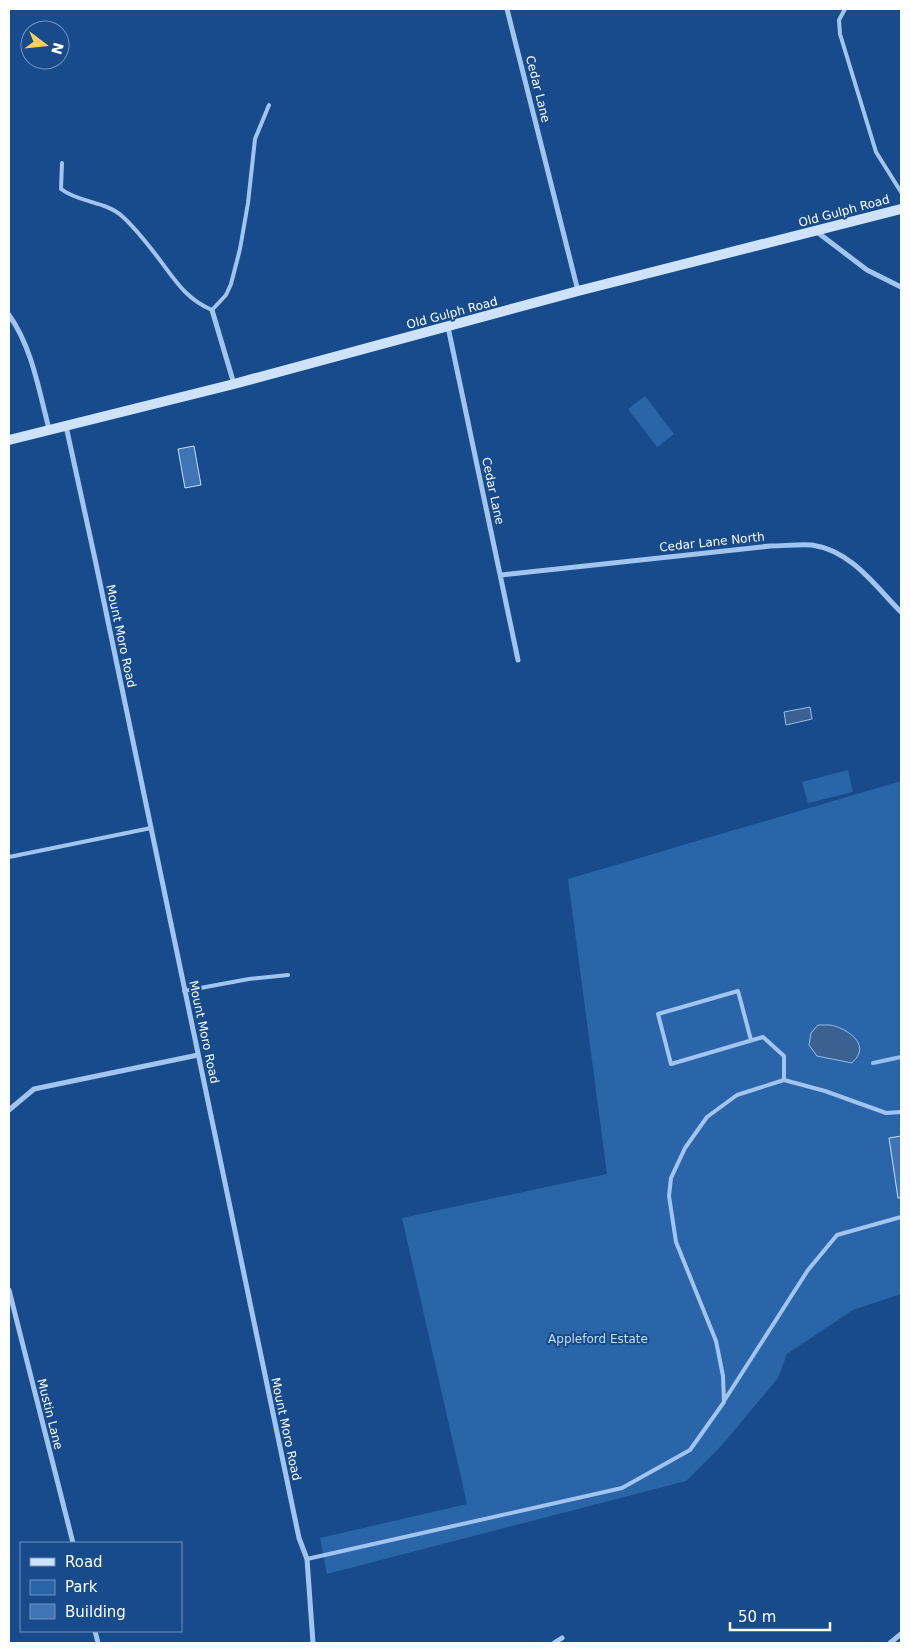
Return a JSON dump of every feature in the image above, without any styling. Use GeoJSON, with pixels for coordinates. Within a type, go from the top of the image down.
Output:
{"type":"FeatureCollection","features":[{"type":"Feature","properties":{"kind":"street","name":"Cedar Lane"},"geometry":{"type":"LineString","coordinates":[[507,9],[578,291]]}},
{"type":"Feature","properties":{"kind":"street","name":"Old Gulph Road"},"geometry":{"type":"LineString","coordinates":[[9,440],[234,384],[578,291],[901,209]]}},
{"type":"Feature","properties":{"kind":"street"},"geometry":{"type":"LineString","coordinates":[[817,231],[867,270],[901,287]]}},
{"type":"Feature","properties":{"kind":"street"},"geometry":{"type":"LineString","coordinates":[[212,310],[234,384]]}},
{"type":"Feature","properties":{"kind":"street"},"geometry":{"type":"LineString","coordinates":[[9,315],[16,325],[28,355],[50,429]]}},
{"type":"Feature","properties":{"kind":"street","name":"Cedar Lane"},"geometry":{"type":"LineString","coordinates":[[448,327],[518,660]]}},
{"type":"Feature","properties":{"kind":"street","name":"Mount Moro Road"},"geometry":{"type":"LineString","coordinates":[[66,426],[298,1538],[307,1559],[313,1643]]}},
{"type":"Feature","properties":{"kind":"street","name":"Cedar Lane North"},"geometry":{"type":"LineString","coordinates":[[500,575],[770,546],[811,545],[827,549],[846,558],[868,576],[901,612]]}},
{"type":"Feature","properties":{"kind":"street"},"geometry":{"type":"LineString","coordinates":[[9,1110],[34,1089],[198,1055]]}},
{"type":"Feature","properties":{"kind":"street","name":"Mustin Lane"},"geometry":{"type":"LineString","coordinates":[[9,1290],[73,1542]]}},
{"type":"Feature","properties":{"kind":"street"},"geometry":{"type":"LineString","coordinates":[[890,1643],[901,1634]]}},
{"type":"Feature","properties":{"kind":"street"},"geometry":{"type":"LineString","coordinates":[[554,1643],[562,1638]]}},
{"type":"Feature","properties":{"kind":"lane"},"geometry":{"type":"LineString","coordinates":[[845,9],[839,20],[840,34],[873,144],[901,192]]}},
{"type":"Feature","properties":{"kind":"lane"},"geometry":{"type":"LineString","coordinates":[[62,163],[61,189],[67,194],[108,207],[122,216],[156,254],[182,290],[200,305],[212,310],[226,295],[232,284],[248,203],[255,139],[269,105]]}},
{"type":"Feature","properties":{"kind":"lane"},"geometry":{"type":"LineString","coordinates":[[9,856],[151,828]]}},
{"type":"Feature","properties":{"kind":"lane"},"geometry":{"type":"LineString","coordinates":[[184,991],[249,979],[288,975]]}},
{"type":"Feature","properties":{"kind":"lane"},"geometry":{"type":"LineString","coordinates":[[751,1040],[738,992],[658,1014],[671,1064],[763,1037],[784,1056],[784,1080]]}},
{"type":"Feature","properties":{"kind":"lane"},"geometry":{"type":"LineString","coordinates":[[724,1402],[723,1376],[716,1341],[676,1242],[669,1196],[671,1178],[685,1148],[707,1117],[738,1094],[784,1080],[825,1091],[886,1113],[901,1112]]}},
{"type":"Feature","properties":{"kind":"lane"},"geometry":{"type":"LineString","coordinates":[[307,1559],[622,1488],[690,1450],[724,1402],[808,1270],[837,1235],[901,1217]]}},
{"type":"Feature","properties":{"kind":"green space"},"geometry":{"type":"Polygon","coordinates":[[[645,396],[674,434],[657,447],[628,409],[645,396]]]}},
{"type":"Feature","properties":{"kind":"green space"},"geometry":{"type":"Polygon","coordinates":[[[848,770],[853,792],[808,803],[802,782],[848,770]]]}},
{"type":"Feature","properties":{"kind":"green space","name":"Appleford Estate"},"geometry":{"type":"Polygon","coordinates":[[[901,781],[901,1294],[853,1310],[787,1354],[778,1378],[723,1444],[686,1481],[327,1574],[320,1538],[467,1504],[402,1218],[607,1174],[568,879],[901,781]]]}},
{"type":"Feature","properties":{"kind":"shaded area"},"geometry":{"type":"Polygon","coordinates":[[[810,707],[812,719],[786,725],[784,712],[810,707]]]}},
{"type":"Feature","properties":{"kind":"shaded area"},"geometry":{"type":"Polygon","coordinates":[[[818,1025],[835,1026],[857,1040],[860,1051],[857,1058],[852,1063],[817,1056],[809,1045],[811,1033],[818,1025]]]}},
{"type":"Feature","properties":{"kind":"building"},"geometry":{"type":"Polygon","coordinates":[[[194,446],[201,485],[185,488],[178,449],[194,446]]]}},
{"type":"Feature","properties":{"kind":"building"},"geometry":{"type":"Polygon","coordinates":[[[901,1136],[901,1198],[898,1198],[889,1138],[901,1136]]]}},
{"type":"Feature","properties":{"kind":"waterway"},"geometry":{"type":"LineString","coordinates":[[873,1063],[901,1057]]}}]}
